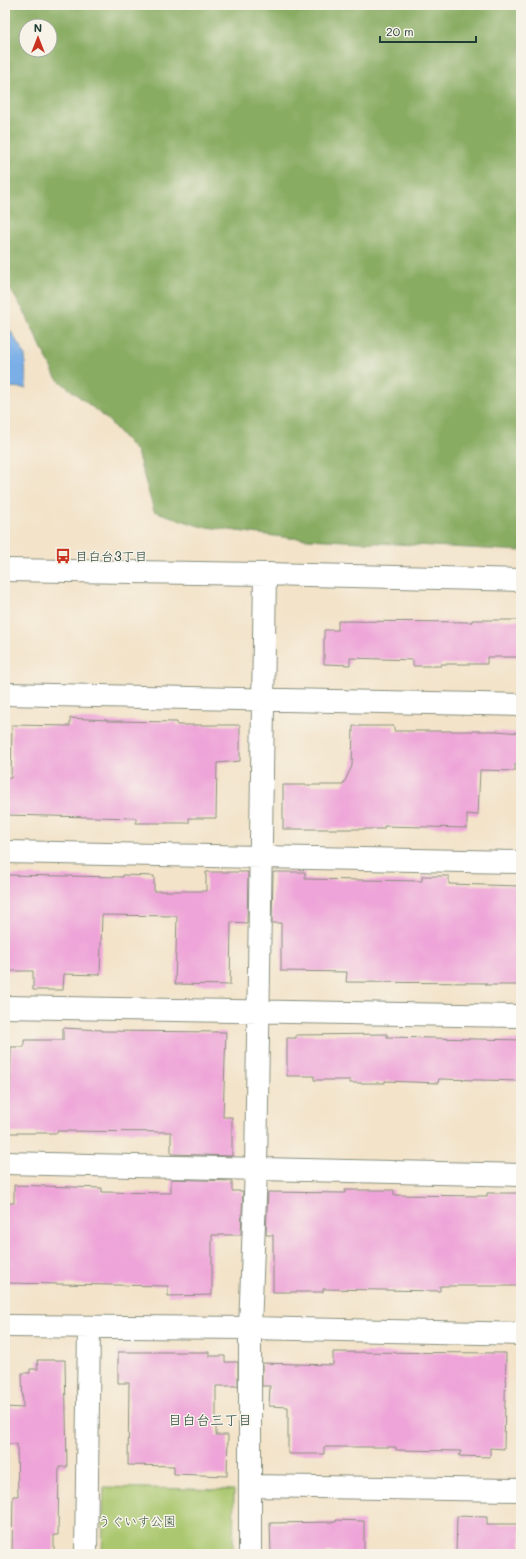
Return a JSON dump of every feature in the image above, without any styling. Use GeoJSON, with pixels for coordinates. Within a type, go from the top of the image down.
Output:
{"type":"FeatureCollection","features":[{"type":"Feature","properties":{"kind":"street"},"geometry":{"type":"LineString","coordinates":[[5,570],[521,580]]}},
{"type":"Feature","properties":{"kind":"street"},"geometry":{"type":"LineString","coordinates":[[250,1554],[250,1328],[256,1168],[265,574]]}},
{"type":"Feature","properties":{"kind":"street"},"geometry":{"type":"LineString","coordinates":[[5,694],[263,701],[521,705]]}},
{"type":"Feature","properties":{"kind":"street"},"geometry":{"type":"LineString","coordinates":[[5,852],[521,862]]}},
{"type":"Feature","properties":{"kind":"street"},"geometry":{"type":"LineString","coordinates":[[5,1007],[521,1016]]}},
{"type":"Feature","properties":{"kind":"street"},"geometry":{"type":"LineString","coordinates":[[5,1163],[521,1175]]}},
{"type":"Feature","properties":{"kind":"street"},"geometry":{"type":"LineString","coordinates":[[5,1326],[250,1328],[521,1334]]}},
{"type":"Feature","properties":{"kind":"street"},"geometry":{"type":"LineString","coordinates":[[86,1554],[90,1327]]}},
{"type":"Feature","properties":{"kind":"street"},"geometry":{"type":"LineString","coordinates":[[251,1486],[521,1490]]}},
{"type":"Feature","properties":{"kind":"green space"},"geometry":{"type":"Polygon","coordinates":[[[5,5],[521,5],[521,551],[290,538],[199,526],[154,511],[137,452],[108,420],[56,378],[24,311],[5,281],[5,5]]]}},
{"type":"Feature","properties":{"kind":"green space","name":"うぐいす公園"},"geometry":{"type":"Polygon","coordinates":[[[104,1487],[234,1490],[233,1554],[102,1554],[104,1487]]]}},
{"type":"Feature","properties":{"kind":"water"},"geometry":{"type":"Polygon","coordinates":[[[5,322],[25,355],[26,388],[5,387],[5,322]]]}},
{"type":"Feature","properties":{"kind":"building"},"geometry":{"type":"Polygon","coordinates":[[[472,620],[521,620],[521,657],[487,657],[487,664],[441,664],[441,666],[413,666],[413,660],[350,658],[350,665],[324,664],[324,630],[338,630],[338,621],[472,622],[472,620]]]}},
{"type":"Feature","properties":{"kind":"building"},"geometry":{"type":"Polygon","coordinates":[[[70,718],[107,721],[177,722],[177,725],[240,725],[240,761],[217,763],[216,818],[189,818],[189,823],[136,823],[136,818],[5,815],[5,778],[11,778],[12,725],[70,726],[70,718]]]}},
{"type":"Feature","properties":{"kind":"building"},"geometry":{"type":"Polygon","coordinates":[[[353,726],[394,726],[394,731],[496,731],[521,733],[521,764],[515,764],[515,771],[480,770],[478,815],[467,814],[467,828],[384,826],[384,829],[283,829],[283,785],[343,785],[352,766],[353,726]]]}},
{"type":"Feature","properties":{"kind":"building"},"geometry":{"type":"Polygon","coordinates":[[[206,872],[248,872],[247,923],[231,922],[230,985],[175,984],[177,916],[102,915],[100,975],[64,974],[63,990],[33,990],[33,971],[5,971],[5,875],[123,877],[123,875],[154,876],[154,891],[206,891],[206,872]]]}},
{"type":"Feature","properties":{"kind":"building"},"geometry":{"type":"Polygon","coordinates":[[[273,872],[305,872],[305,879],[422,881],[422,876],[449,876],[449,884],[521,886],[521,985],[486,985],[486,983],[346,982],[347,972],[281,971],[281,923],[272,923],[273,872]]]}},
{"type":"Feature","properties":{"kind":"building"},"geometry":{"type":"Polygon","coordinates":[[[63,1028],[102,1031],[226,1032],[223,1117],[232,1117],[232,1156],[171,1154],[171,1132],[57,1131],[57,1133],[5,1133],[5,1093],[10,1093],[11,1047],[24,1047],[24,1040],[63,1040],[63,1028]]]}},
{"type":"Feature","properties":{"kind":"building"},"geometry":{"type":"Polygon","coordinates":[[[387,1034],[387,1037],[521,1040],[521,1081],[439,1079],[438,1083],[385,1081],[385,1083],[350,1083],[350,1080],[314,1080],[314,1076],[287,1076],[287,1038],[296,1038],[296,1035],[387,1034]]]}},
{"type":"Feature","properties":{"kind":"building"},"geometry":{"type":"Polygon","coordinates":[[[171,1179],[232,1181],[232,1191],[243,1191],[241,1235],[212,1235],[212,1295],[168,1296],[168,1286],[5,1283],[5,1203],[14,1203],[14,1185],[102,1188],[102,1192],[171,1193],[171,1179]]]}},
{"type":"Feature","properties":{"kind":"building"},"geometry":{"type":"Polygon","coordinates":[[[345,1190],[394,1190],[394,1195],[487,1196],[487,1193],[521,1193],[521,1286],[440,1286],[440,1291],[323,1289],[323,1292],[273,1292],[273,1235],[266,1235],[268,1192],[345,1193],[345,1190]]]}},
{"type":"Feature","properties":{"kind":"building"},"geometry":{"type":"Polygon","coordinates":[[[118,1352],[209,1352],[209,1356],[225,1356],[225,1362],[238,1362],[238,1386],[216,1386],[216,1435],[228,1435],[227,1476],[174,1474],[174,1466],[128,1465],[129,1383],[118,1383],[118,1352]]]}},
{"type":"Feature","properties":{"kind":"building"},"geometry":{"type":"Polygon","coordinates":[[[333,1352],[506,1353],[504,1449],[490,1448],[490,1457],[459,1456],[461,1451],[396,1450],[396,1447],[324,1447],[324,1454],[288,1454],[288,1407],[269,1406],[270,1386],[262,1386],[262,1363],[333,1365],[333,1352]]]}},
{"type":"Feature","properties":{"kind":"building"},"geometry":{"type":"Polygon","coordinates":[[[37,1360],[65,1360],[67,1467],[59,1467],[58,1535],[54,1535],[54,1554],[12,1554],[13,1496],[18,1496],[17,1444],[5,1444],[5,1407],[23,1408],[22,1373],[30,1373],[30,1369],[38,1369],[37,1360]]]}},
{"type":"Feature","properties":{"kind":"building"},"geometry":{"type":"Polygon","coordinates":[[[457,1516],[487,1517],[487,1524],[521,1524],[521,1554],[456,1554],[457,1516]]]}},
{"type":"Feature","properties":{"kind":"building"},"geometry":{"type":"Polygon","coordinates":[[[336,1520],[364,1521],[364,1553],[326,1552],[326,1554],[271,1554],[270,1523],[336,1522],[336,1520]]]}},
{"type":"Feature","properties":{"kind":"place","name":"目白台3丁目"},"geometry":{"type":"Point","coordinates":[63,556]}},
{"type":"Feature","properties":{"kind":"district","name":"目白台三丁目"},"geometry":{"type":"Point","coordinates":[210,1420]}}]}
